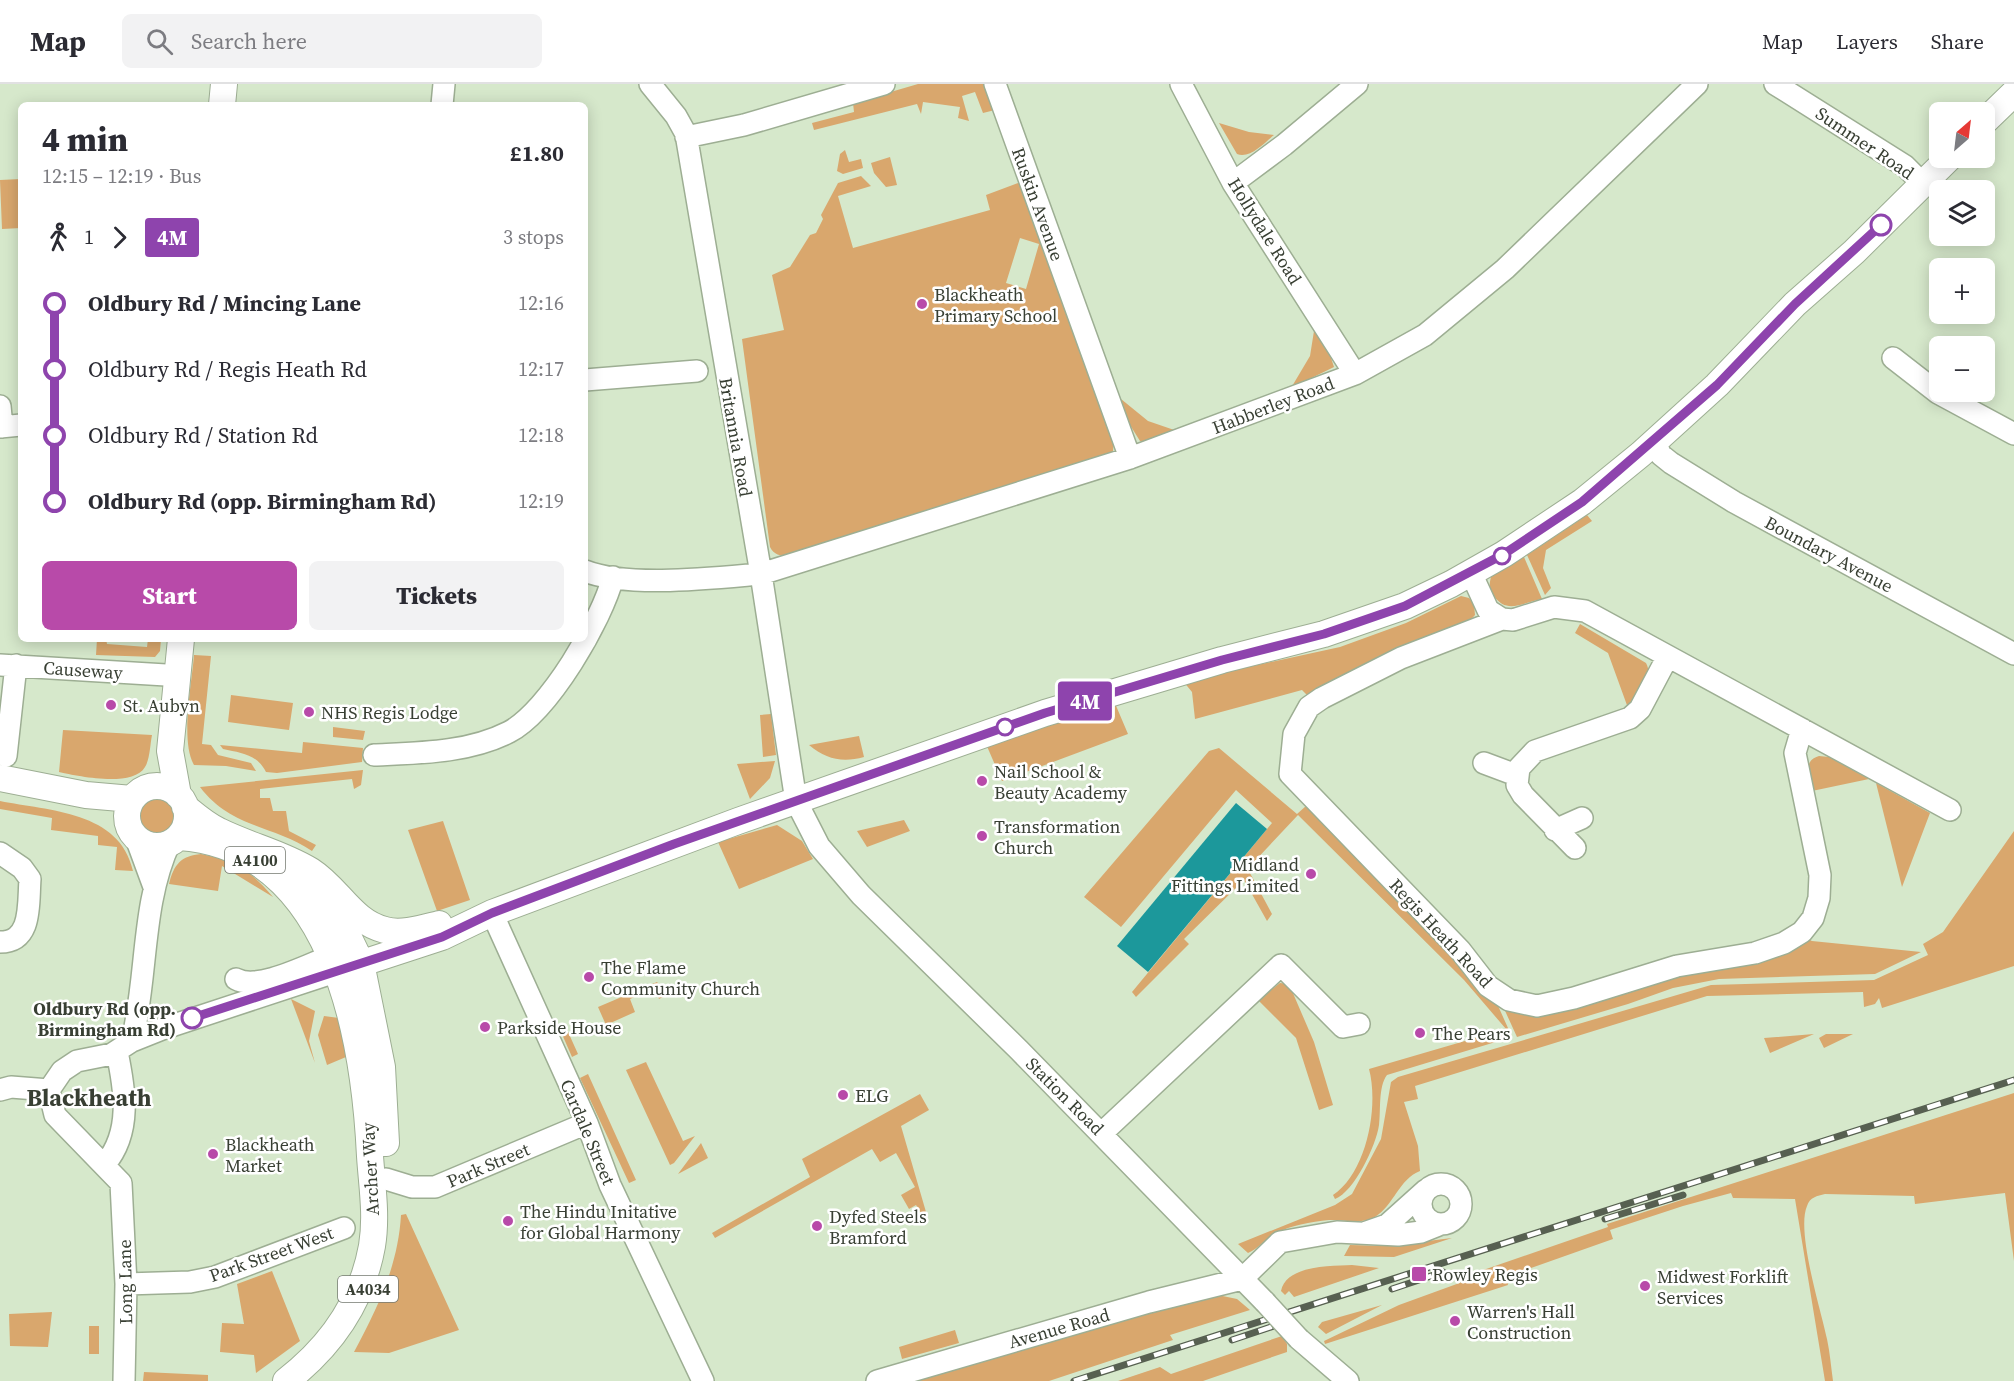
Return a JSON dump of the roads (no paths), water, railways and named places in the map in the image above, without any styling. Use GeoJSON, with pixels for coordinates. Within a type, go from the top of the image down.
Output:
{"type":"FeatureCollection","features":[{"type":"Feature","properties":{"kind":"main road"},"geometry":{"type":"LineString","coordinates":[[222,102],[224,84]]}},
{"type":"Feature","properties":{"kind":"main road"},"geometry":{"type":"LineString","coordinates":[[1995,111],[2014,93]]}},
{"type":"Feature","properties":{"kind":"main road"},"geometry":{"type":"LineString","coordinates":[[492,913],[796,801],[1045,713],[1191,669],[1324,634],[1371,619],[1471,573],[1582,502],[1654,442],[1724,379],[1795,304],[1854,252],[1939,168]]}},
{"type":"Feature","properties":{"kind":"main road"},"geometry":{"type":"LineString","coordinates":[[132,831],[127,809],[152,770],[158,748],[166,675],[172,672],[176,642]]}},
{"type":"Feature","properties":{"kind":"main road"},"geometry":{"type":"LineString","coordinates":[[0,789],[79,804],[132,831],[154,846],[175,839],[187,822],[170,751],[176,642]]}},
{"type":"Feature","properties":{"kind":"main road"},"geometry":{"type":"LineString","coordinates":[[3,767],[86,795],[136,795],[161,786],[182,801]]}},
{"type":"Feature","properties":{"kind":"main road","name":"A4100"},"geometry":{"type":"LineString","coordinates":[[182,801],[204,822],[239,840],[284,868],[315,895],[333,955]]}},
{"type":"Feature","properties":{"kind":"main road","name":"A4100"},"geometry":{"type":"LineString","coordinates":[[175,839],[210,841],[256,861],[275,874],[298,898],[333,955],[369,996]]}},
{"type":"Feature","properties":{"kind":"main road","name":"A4100"},"geometry":{"type":"LineString","coordinates":[[239,840],[272,851],[312,872],[331,887],[356,916],[402,940],[492,913]]}},
{"type":"Feature","properties":{"kind":"main road"},"geometry":{"type":"LineString","coordinates":[[333,955],[402,940]]}},
{"type":"Feature","properties":{"kind":"main road"},"geometry":{"type":"LineString","coordinates":[[369,996],[373,983],[402,940]]}},
{"type":"Feature","properties":{"kind":"main road","name":"Archer Way"},"geometry":{"type":"LineString","coordinates":[[286,1381],[324,1347],[347,1314],[364,1274],[372,1246],[380,1188],[349,1011],[333,955]]}},
{"type":"Feature","properties":{"kind":"main road","name":"Archer Way"},"geometry":{"type":"LineString","coordinates":[[307,1381],[333,1351],[365,1298],[378,1259],[382,1067],[369,996]]}},
{"type":"Feature","properties":{"kind":"street"},"geometry":{"type":"LineString","coordinates":[[442,102],[444,84]]}},
{"type":"Feature","properties":{"kind":"street","name":"Britannia Road"},"geometry":{"type":"LineString","coordinates":[[650,84],[676,116],[686,137],[761,574],[796,801]]}},
{"type":"Feature","properties":{"kind":"street"},"geometry":{"type":"LineString","coordinates":[[686,137],[744,125],[884,84]]}},
{"type":"Feature","properties":{"kind":"street","name":"Ruskin Avenue"},"geometry":{"type":"LineString","coordinates":[[995,84],[1130,459]]}},
{"type":"Feature","properties":{"kind":"street","name":"Hollydale Road"},"geometry":{"type":"LineString","coordinates":[[1181,84],[1233,183],[1355,374]]}},
{"type":"Feature","properties":{"kind":"street"},"geometry":{"type":"LineString","coordinates":[[1233,183],[1284,145],[1358,84]]}},
{"type":"Feature","properties":{"kind":"street","name":"Habberley Road"},"geometry":{"type":"LineString","coordinates":[[588,572],[613,577],[697,580],[761,574],[1130,459],[1355,374],[1425,335],[1505,269],[1698,84]]}},
{"type":"Feature","properties":{"kind":"street","name":"Summer Road"},"geometry":{"type":"LineString","coordinates":[[1775,84],[1905,166],[1923,184]]}},
{"type":"Feature","properties":{"kind":"street"},"geometry":{"type":"LineString","coordinates":[[1893,358],[1938,393],[2014,434]]}},
{"type":"Feature","properties":{"kind":"street"},"geometry":{"type":"LineString","coordinates":[[588,380],[697,372]]}},
{"type":"Feature","properties":{"kind":"street"},"geometry":{"type":"LineString","coordinates":[[0,406],[8,426]]}},
{"type":"Feature","properties":{"kind":"street","name":"Boundary Avenue"},"geometry":{"type":"LineString","coordinates":[[1654,442],[1661,455],[1671,463],[1734,502],[2014,654]]}},
{"type":"Feature","properties":{"kind":"street"},"geometry":{"type":"LineString","coordinates":[[1471,573],[1488,610],[1502,619]]}},
{"type":"Feature","properties":{"kind":"street"},"geometry":{"type":"LineString","coordinates":[[588,634],[606,602],[613,577]]}},
{"type":"Feature","properties":{"kind":"street","name":"Regis Heath Road"},"geometry":{"type":"LineString","coordinates":[[1802,729],[1795,753],[1820,875],[1819,898],[1813,918],[1802,932],[1784,943],[1755,953],[1677,966],[1574,998],[1537,1006],[1509,1000],[1488,986],[1460,950],[1290,774],[1294,734],[1309,707],[1322,698],[1401,658],[1502,619],[1513,620],[1554,607],[1585,610],[1667,658],[1802,729],[1950,810]]}},
{"type":"Feature","properties":{"kind":"street"},"geometry":{"type":"LineString","coordinates":[[374,755],[426,753],[483,742],[511,731],[532,714],[572,663],[584,642]]}},
{"type":"Feature","properties":{"kind":"street"},"geometry":{"type":"LineString","coordinates":[[1575,848],[1523,795],[1517,785],[1516,775],[1525,758],[1535,751],[1630,718],[1640,709],[1667,658]]}},
{"type":"Feature","properties":{"kind":"street"},"geometry":{"type":"LineString","coordinates":[[3,767],[8,665]]}},
{"type":"Feature","properties":{"kind":"street","name":"Causeway"},"geometry":{"type":"LineString","coordinates":[[8,665],[166,675]]}},
{"type":"Feature","properties":{"kind":"street"},"geometry":{"type":"LineString","coordinates":[[1484,763],[1516,775]]}},
{"type":"Feature","properties":{"kind":"street","name":"Station Road"},"geometry":{"type":"LineString","coordinates":[[796,801],[819,846],[856,890],[1101,1133],[1299,1339],[1348,1381]]}},
{"type":"Feature","properties":{"kind":"street"},"geometry":{"type":"LineString","coordinates":[[1555,830],[1582,818]]}},
{"type":"Feature","properties":{"kind":"street"},"geometry":{"type":"LineString","coordinates":[[132,831],[154,887]]}},
{"type":"Feature","properties":{"kind":"street"},"geometry":{"type":"LineString","coordinates":[[175,839],[154,887],[138,1015],[124,1046],[124,1112],[120,1141],[116,1152],[105,1164],[60,1122],[51,1107],[49,1090],[62,1071],[77,1061],[124,1046],[244,1001],[333,955]]}},
{"type":"Feature","properties":{"kind":"street"},"geometry":{"type":"LineString","coordinates":[[0,853],[22,868],[30,879],[26,924],[21,936],[11,941],[0,942]]}},
{"type":"Feature","properties":{"kind":"street","name":"Cardale Street"},"geometry":{"type":"LineString","coordinates":[[492,913],[587,1123],[610,1185],[703,1381]]}},
{"type":"Feature","properties":{"kind":"street"},"geometry":{"type":"LineString","coordinates":[[244,1001],[236,979],[246,985],[260,982],[333,955]]}},
{"type":"Feature","properties":{"kind":"street"},"geometry":{"type":"LineString","coordinates":[[333,955],[329,991],[349,1011]]}},
{"type":"Feature","properties":{"kind":"street"},"geometry":{"type":"LineString","coordinates":[[1101,1133],[1281,965],[1343,1027],[1359,1024]]}},
{"type":"Feature","properties":{"kind":"street"},"geometry":{"type":"LineString","coordinates":[[4,1087],[49,1090]]}},
{"type":"Feature","properties":{"kind":"street","name":"Park Street"},"geometry":{"type":"LineString","coordinates":[[380,1188],[435,1187],[587,1123]]}},
{"type":"Feature","properties":{"kind":"street","name":"Long Lane"},"geometry":{"type":"LineString","coordinates":[[105,1164],[121,1183],[126,1284],[124,1381]]}},
{"type":"Feature","properties":{"kind":"street"},"geometry":{"type":"LineString","coordinates":[[1242,1279],[1280,1242],[1318,1234],[1367,1232],[1398,1235],[1421,1232],[1456,1217],[1461,1206],[1460,1197],[1450,1186],[1436,1185],[1428,1188],[1387,1225],[1367,1232]]}},
{"type":"Feature","properties":{"kind":"street"},"geometry":{"type":"LineString","coordinates":[[1428,1188],[1422,1198],[1422,1210],[1430,1220],[1441,1224]]}},
{"type":"Feature","properties":{"kind":"street","name":"Park Street West"},"geometry":{"type":"LineString","coordinates":[[126,1284],[189,1282],[215,1276],[344,1228]]}},
{"type":"Feature","properties":{"kind":"street","name":"Avenue Road"},"geometry":{"type":"LineString","coordinates":[[877,1381],[1149,1302],[1242,1279]]}},
{"type":"Feature","properties":{"kind":"water"},"geometry":{"type":"Polygon","coordinates":[[[1236,803],[1267,829],[1148,972],[1117,946],[1236,803]]]}},
{"type":"Feature","properties":{"kind":"railway"},"geometry":{"type":"LineString","coordinates":[[1074,1381],[2014,1080]]}},
{"type":"Feature","properties":{"kind":"railway"},"geometry":{"type":"LineString","coordinates":[[1605,1219],[1683,1195]]}},
{"type":"Feature","properties":{"kind":"railway"},"geometry":{"type":"LineString","coordinates":[[1392,1289],[1443,1272]]}},
{"type":"Feature","properties":{"kind":"railway"},"geometry":{"type":"LineString","coordinates":[[1232,1340],[1277,1325]]}},
{"type":"Feature","properties":{"kind":"place","name":"Blackheath Primary School"},"geometry":{"type":"Point","coordinates":[922,304]}},
{"type":"Feature","properties":{"kind":"place","name":"St. Aubyn"},"geometry":{"type":"Point","coordinates":[111,705]}},
{"type":"Feature","properties":{"kind":"place","name":"NHS Regis Lodge"},"geometry":{"type":"Point","coordinates":[309,712]}},
{"type":"Feature","properties":{"kind":"place","name":"Nail School & Beauty Academy"},"geometry":{"type":"Point","coordinates":[982,781]}},
{"type":"Feature","properties":{"kind":"place","name":"Transformation Church"},"geometry":{"type":"Point","coordinates":[982,836]}},
{"type":"Feature","properties":{"kind":"place","name":"Midland Fittings Limited"},"geometry":{"type":"Point","coordinates":[1311,874]}},
{"type":"Feature","properties":{"kind":"place","name":"The Flame Community Church"},"geometry":{"type":"Point","coordinates":[589,977]}},
{"type":"Feature","properties":{"kind":"place","name":"Oldbury Rd (opp. Birmingham Rd)"},"geometry":{"type":"Point","coordinates":[192,1018]}},
{"type":"Feature","properties":{"kind":"place","name":"Parkside House"},"geometry":{"type":"Point","coordinates":[485,1027]}},
{"type":"Feature","properties":{"kind":"place","name":"The Pears"},"geometry":{"type":"Point","coordinates":[1420,1033]}},
{"type":"Feature","properties":{"kind":"place","name":"ELG"},"geometry":{"type":"Point","coordinates":[843,1095]}},
{"type":"Feature","properties":{"kind":"place","name":"Blackheath Market"},"geometry":{"type":"Point","coordinates":[213,1154]}},
{"type":"Feature","properties":{"kind":"place","name":"The Hindu Initative for Global Harmony"},"geometry":{"type":"Point","coordinates":[508,1221]}},
{"type":"Feature","properties":{"kind":"place","name":"Dyfed Steels Bramford"},"geometry":{"type":"Point","coordinates":[817,1226]}},
{"type":"Feature","properties":{"kind":"place","name":"Rowley Regis"},"geometry":{"type":"Point","coordinates":[1419,1274]}},
{"type":"Feature","properties":{"kind":"place","name":"Midwest Forklift Services"},"geometry":{"type":"Point","coordinates":[1645,1286]}},
{"type":"Feature","properties":{"kind":"place","name":"Warren's Hall Construction"},"geometry":{"type":"Point","coordinates":[1455,1321]}},
{"type":"Feature","properties":{"kind":"district","name":"Blackheath"},"geometry":{"type":"Point","coordinates":[89,1097]}}]}
